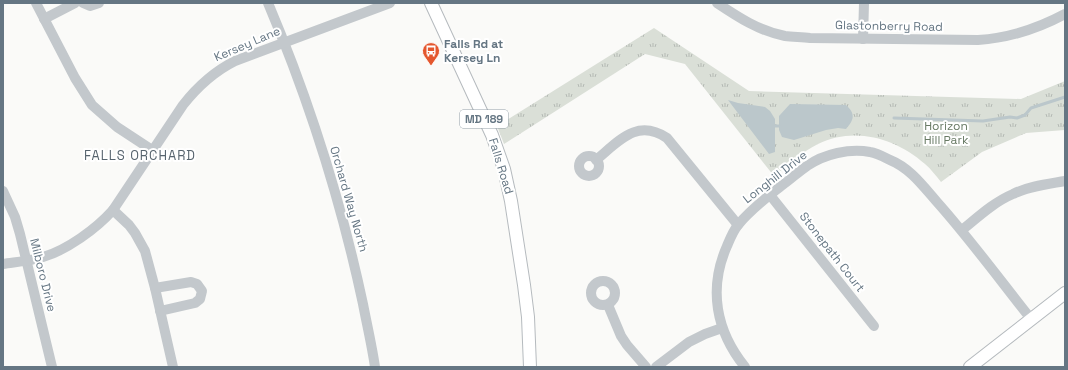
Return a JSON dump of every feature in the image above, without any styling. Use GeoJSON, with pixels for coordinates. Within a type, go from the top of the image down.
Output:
{"type":"FeatureCollection","features":[{"type":"Feature","properties":{"kind":"main road","name":"Falls Road"},"geometry":{"type":"LineString","coordinates":[[431,3],[492,135],[504,169],[518,240],[528,317],[530,367]]}},
{"type":"Feature","properties":{"kind":"main road"},"geometry":{"type":"LineString","coordinates":[[970,367],[1065,294]]}},
{"type":"Feature","properties":{"kind":"main road","name":"Falls Road"},"geometry":{"type":"LineString","coordinates":[[524,367],[528,317]]}},
{"type":"Feature","properties":{"kind":"street"},"geometry":{"type":"LineString","coordinates":[[36,3],[75,78],[92,105],[117,127],[152,150]]}},
{"type":"Feature","properties":{"kind":"street"},"geometry":{"type":"LineString","coordinates":[[44,18],[75,3]]}},
{"type":"Feature","properties":{"kind":"street"},"geometry":{"type":"LineString","coordinates":[[83,3],[90,6],[99,3]]}},
{"type":"Feature","properties":{"kind":"street","name":"Orchard Way North"},"geometry":{"type":"LineString","coordinates":[[268,3],[312,117],[333,183],[356,271],[375,367]]}},
{"type":"Feature","properties":{"kind":"street","name":"Kersey Lane"},"geometry":{"type":"LineString","coordinates":[[3,264],[44,257],[78,239],[106,218],[183,105],[196,88],[220,68],[284,42],[390,3]]}},
{"type":"Feature","properties":{"kind":"street","name":"Glastonberry Road"},"geometry":{"type":"LineString","coordinates":[[717,3],[756,27],[776,34],[810,38],[994,39],[1027,32],[1065,14]]}},
{"type":"Feature","properties":{"kind":"street"},"geometry":{"type":"LineString","coordinates":[[863,39],[864,3]]}},
{"type":"Feature","properties":{"kind":"street"},"geometry":{"type":"LineString","coordinates":[[596,160],[628,134],[640,130],[650,130],[659,133],[667,138],[738,225]]}},
{"type":"Feature","properties":{"kind":"street","name":"Longhill Drive"},"geometry":{"type":"LineString","coordinates":[[745,367],[730,346],[722,328],[716,301],[716,288],[720,261],[732,235],[738,225],[755,207],[808,165],[824,157],[847,151],[870,152],[891,160],[910,172],[962,230],[1031,319]]}},
{"type":"Feature","properties":{"kind":"street"},"geometry":{"type":"LineString","coordinates":[[962,230],[993,206],[1013,194],[1031,188],[1065,181]]}},
{"type":"Feature","properties":{"kind":"street","name":"Milboro Drive"},"geometry":{"type":"LineString","coordinates":[[3,191],[15,217],[52,367]]}},
{"type":"Feature","properties":{"kind":"street","name":"Stonepath Court"},"geometry":{"type":"LineString","coordinates":[[770,195],[874,326]]}},
{"type":"Feature","properties":{"kind":"street"},"geometry":{"type":"LineString","coordinates":[[112,210],[129,225],[140,240],[155,288],[173,367]]}},
{"type":"Feature","properties":{"kind":"street"},"geometry":{"type":"LineString","coordinates":[[155,288],[191,282],[197,284],[202,291],[200,299],[194,303],[160,311]]}},
{"type":"Feature","properties":{"kind":"street"},"geometry":{"type":"LineString","coordinates":[[608,304],[621,336],[646,367]]}},
{"type":"Feature","properties":{"kind":"street"},"geometry":{"type":"LineString","coordinates":[[656,367],[689,342],[722,328]]}},
{"type":"Feature","properties":{"kind":"green space","name":"Horizon Hill Park"},"geometry":{"type":"Polygon","coordinates":[[[654,28],[749,91],[1021,99],[1065,81],[1065,130],[1026,133],[982,152],[941,182],[925,164],[901,147],[874,138],[860,136],[846,136],[818,144],[774,176],[685,64],[645,54],[504,144],[497,126],[654,28]]]}},
{"type":"Feature","properties":{"kind":"shaded area"},"geometry":{"type":"Polygon","coordinates":[[[728,100],[765,107],[770,111],[775,119],[775,152],[769,154],[728,100]]]}},
{"type":"Feature","properties":{"kind":"shaded area"},"geometry":{"type":"Polygon","coordinates":[[[790,104],[846,105],[853,114],[853,117],[851,123],[846,129],[838,128],[826,130],[794,140],[782,137],[779,130],[779,116],[790,104]]]}},
{"type":"Feature","properties":{"kind":"waterway"},"geometry":{"type":"LineString","coordinates":[[894,118],[983,121],[1010,117],[1017,118],[1025,115],[1031,108],[1065,97]]}},
{"type":"Feature","properties":{"kind":"place","name":"Falls Rd at Kersey Ln"},"geometry":{"type":"Point","coordinates":[431,66]}},
{"type":"Feature","properties":{"kind":"district","name":"FALLS ORCHARD"},"geometry":{"type":"Point","coordinates":[140,155]}}]}
